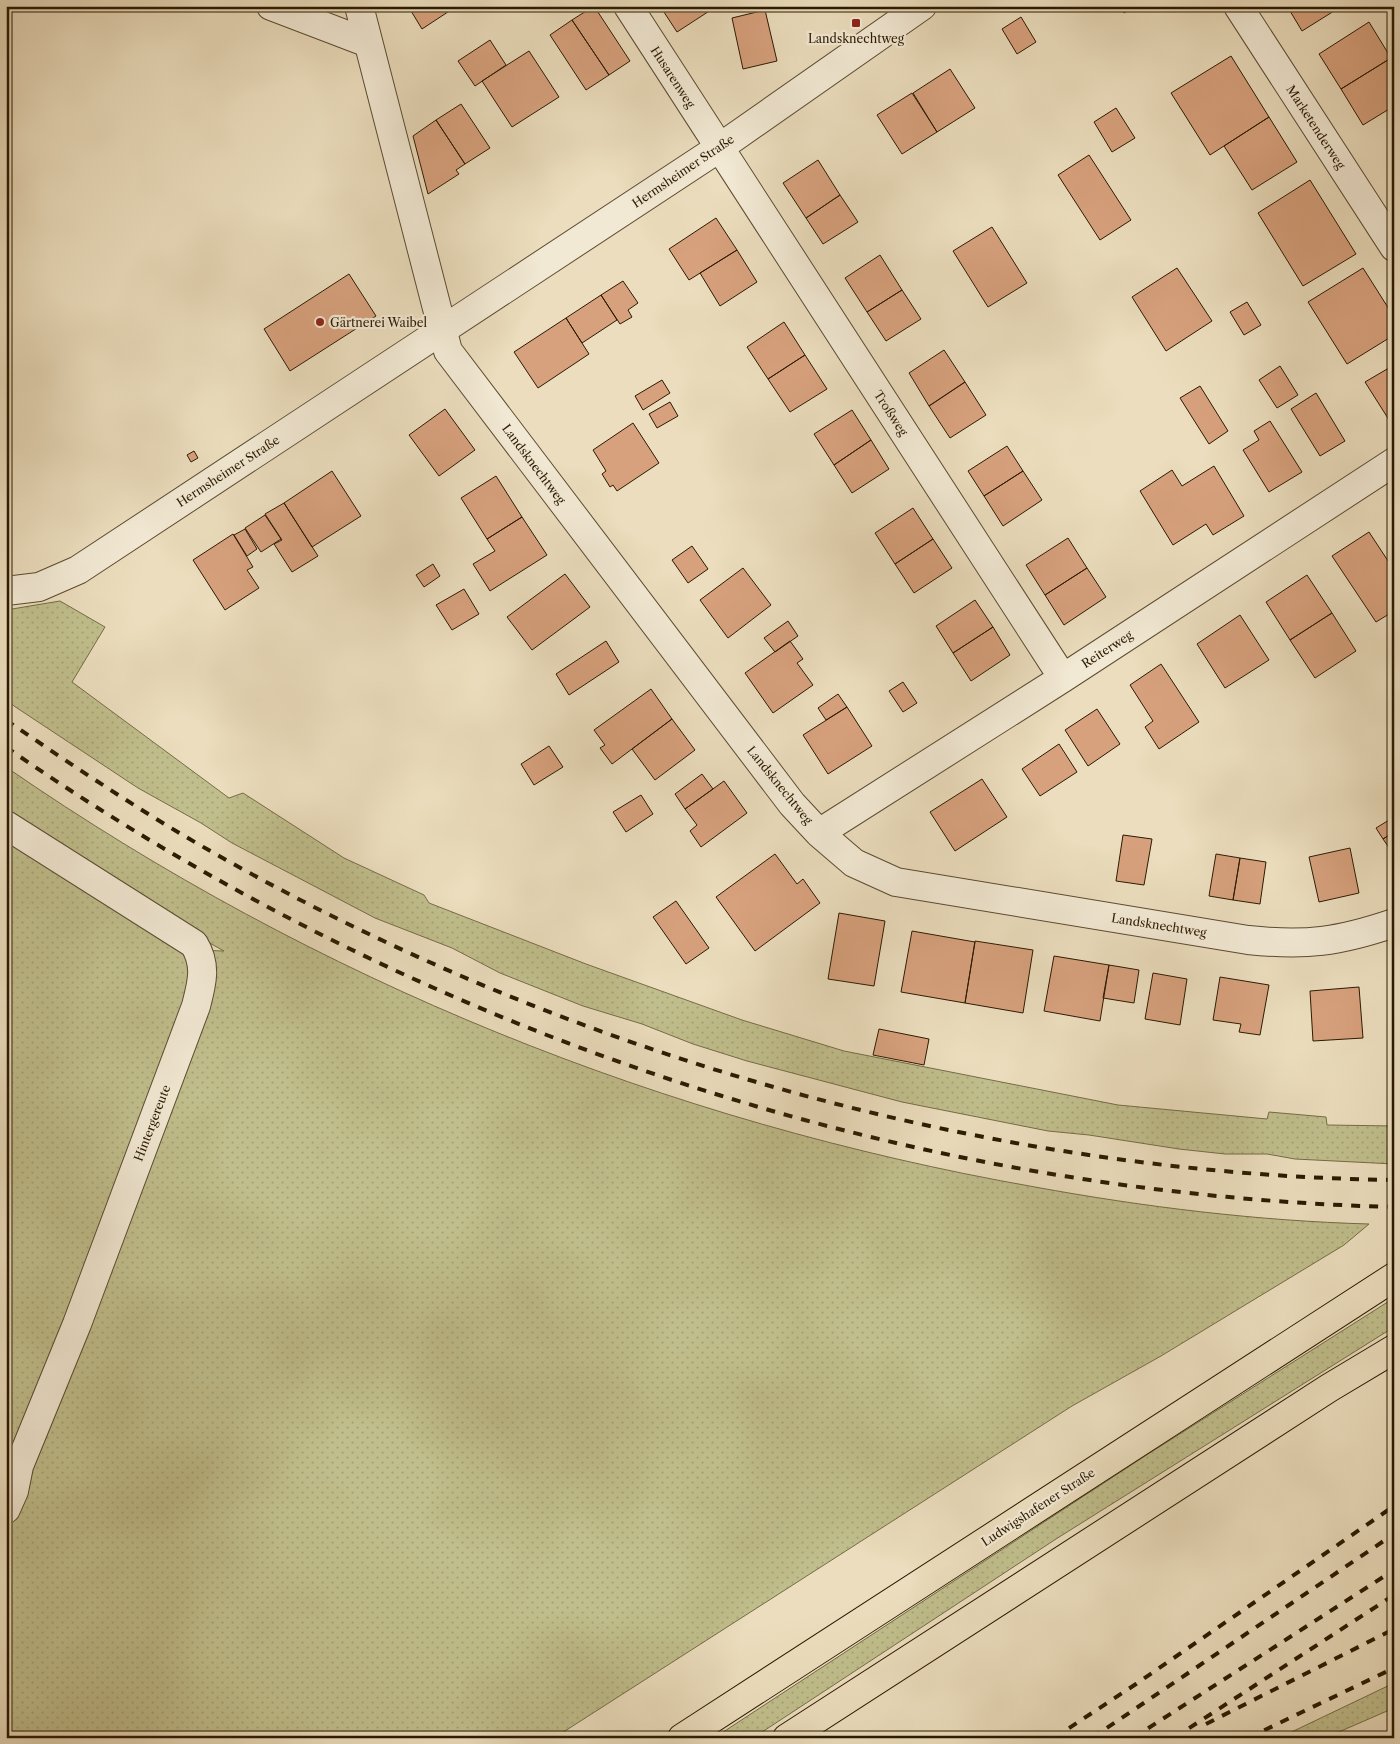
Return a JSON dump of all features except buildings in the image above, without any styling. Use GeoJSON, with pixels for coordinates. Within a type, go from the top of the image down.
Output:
{"type":"FeatureCollection","features":[{"type":"Feature","properties":{"kind":"main road","name":"Ludwigshafener Straße"},"geometry":{"type":"LineString","coordinates":[[682,1738],[1394,1277]]}},
{"type":"Feature","properties":{"kind":"main road"},"geometry":{"type":"LineString","coordinates":[[787,1738],[1329,1388],[1394,1349]]}},
{"type":"Feature","properties":{"kind":"street"},"geometry":{"type":"LineString","coordinates":[[271,6],[368,43]]}},
{"type":"Feature","properties":{"kind":"street"},"geometry":{"type":"LineString","coordinates":[[359,6],[441,330]]}},
{"type":"Feature","properties":{"kind":"street","name":"Husarenweg"},"geometry":{"type":"LineString","coordinates":[[628,6],[719,148]]}},
{"type":"Feature","properties":{"kind":"street","name":"Hermsheimer Straße"},"geometry":{"type":"LineString","coordinates":[[6,591],[39,587],[78,570],[719,148],[922,6]]}},
{"type":"Feature","properties":{"kind":"street","name":"Marketenderweg"},"geometry":{"type":"LineString","coordinates":[[1238,6],[1394,247]]}},
{"type":"Feature","properties":{"kind":"street","name":"Troßweg"},"geometry":{"type":"LineString","coordinates":[[719,148],[1063,678]]}},
{"type":"Feature","properties":{"kind":"street","name":"Landsknechtweg"},"geometry":{"type":"LineString","coordinates":[[441,330],[448,351],[792,804],[819,833],[854,862],[896,882],[1248,940],[1288,944],[1330,942],[1394,924]]}},
{"type":"Feature","properties":{"kind":"street","name":"Reiterweg"},"geometry":{"type":"LineString","coordinates":[[819,833],[1063,678],[1394,462]]}},
{"type":"Feature","properties":{"kind":"street","name":"Hintergereute"},"geometry":{"type":"LineString","coordinates":[[6,825],[194,944],[201,955],[204,975],[196,1006],[77,1324],[19,1466],[14,1491],[6,1508]]}},
{"type":"Feature","properties":{"kind":"shaded area"},"geometry":{"type":"Polygon","coordinates":[[[60,601],[105,627],[72,682],[229,798],[243,793],[344,858],[424,895],[429,903],[586,964],[742,1020],[844,1051],[1118,1105],[1267,1119],[1269,1112],[1326,1117],[1327,1125],[1394,1126],[1394,1164],[1295,1159],[1267,1154],[1225,1154],[1179,1149],[1089,1135],[1048,1131],[902,1102],[747,1061],[693,1044],[642,1024],[583,1006],[500,973],[452,948],[375,918],[232,843],[201,823],[138,788],[14,706],[6,698],[6,610],[60,601]]]}},
{"type":"Feature","properties":{"kind":"shaded area"},"geometry":{"type":"Polygon","coordinates":[[[6,767],[124,844],[246,914],[370,977],[498,1033],[629,1082],[762,1124],[897,1159],[1035,1187],[1118,1201],[1202,1212],[1286,1220],[1369,1224],[1344,1245],[1161,1356],[1072,1406],[554,1738],[6,1738],[6,836],[190,950],[224,951],[172,922],[6,817],[6,767]]]}},
{"type":"Feature","properties":{"kind":"shaded area"},"geometry":{"type":"Polygon","coordinates":[[[1394,1298],[1394,1327],[1056,1539],[753,1738],[714,1738],[1145,1456],[1394,1298]]]}},
{"type":"Feature","properties":{"kind":"shaded area"},"geometry":{"type":"Polygon","coordinates":[[[1394,1683],[1394,1708],[1325,1738],[1279,1738],[1394,1683]]]}},
{"type":"Feature","properties":{"kind":"railway"},"geometry":{"type":"LineString","coordinates":[[6,720],[92,778],[181,834],[320,910],[464,977],[613,1035],[765,1085],[921,1124],[1078,1153],[1236,1172],[1394,1180]]}},
{"type":"Feature","properties":{"kind":"railway"},"geometry":{"type":"LineString","coordinates":[[6,747],[162,847],[325,936],[493,1013],[667,1078],[844,1130],[1025,1169],[1209,1195],[1394,1207]]}},
{"type":"Feature","properties":{"kind":"railway"},"geometry":{"type":"LineString","coordinates":[[1054,1738],[1136,1684],[1394,1506]]}},
{"type":"Feature","properties":{"kind":"railway"},"geometry":{"type":"LineString","coordinates":[[1092,1738],[1394,1534]]}},
{"type":"Feature","properties":{"kind":"railway"},"geometry":{"type":"LineString","coordinates":[[1133,1738],[1394,1570]]}},
{"type":"Feature","properties":{"kind":"railway"},"geometry":{"type":"LineString","coordinates":[[1174,1738],[1394,1595]]}},
{"type":"Feature","properties":{"kind":"railway"},"geometry":{"type":"LineString","coordinates":[[1206,1724],[1394,1629]]}},
{"type":"Feature","properties":{"kind":"railway"},"geometry":{"type":"LineString","coordinates":[[1248,1738],[1394,1668]]}},
{"type":"Feature","properties":{"kind":"place","name":"Landsknechtweg"},"geometry":{"type":"Point","coordinates":[856,23]}},
{"type":"Feature","properties":{"kind":"place","name":"Gärtnerei Waibel"},"geometry":{"type":"Point","coordinates":[320,322]}}]}
